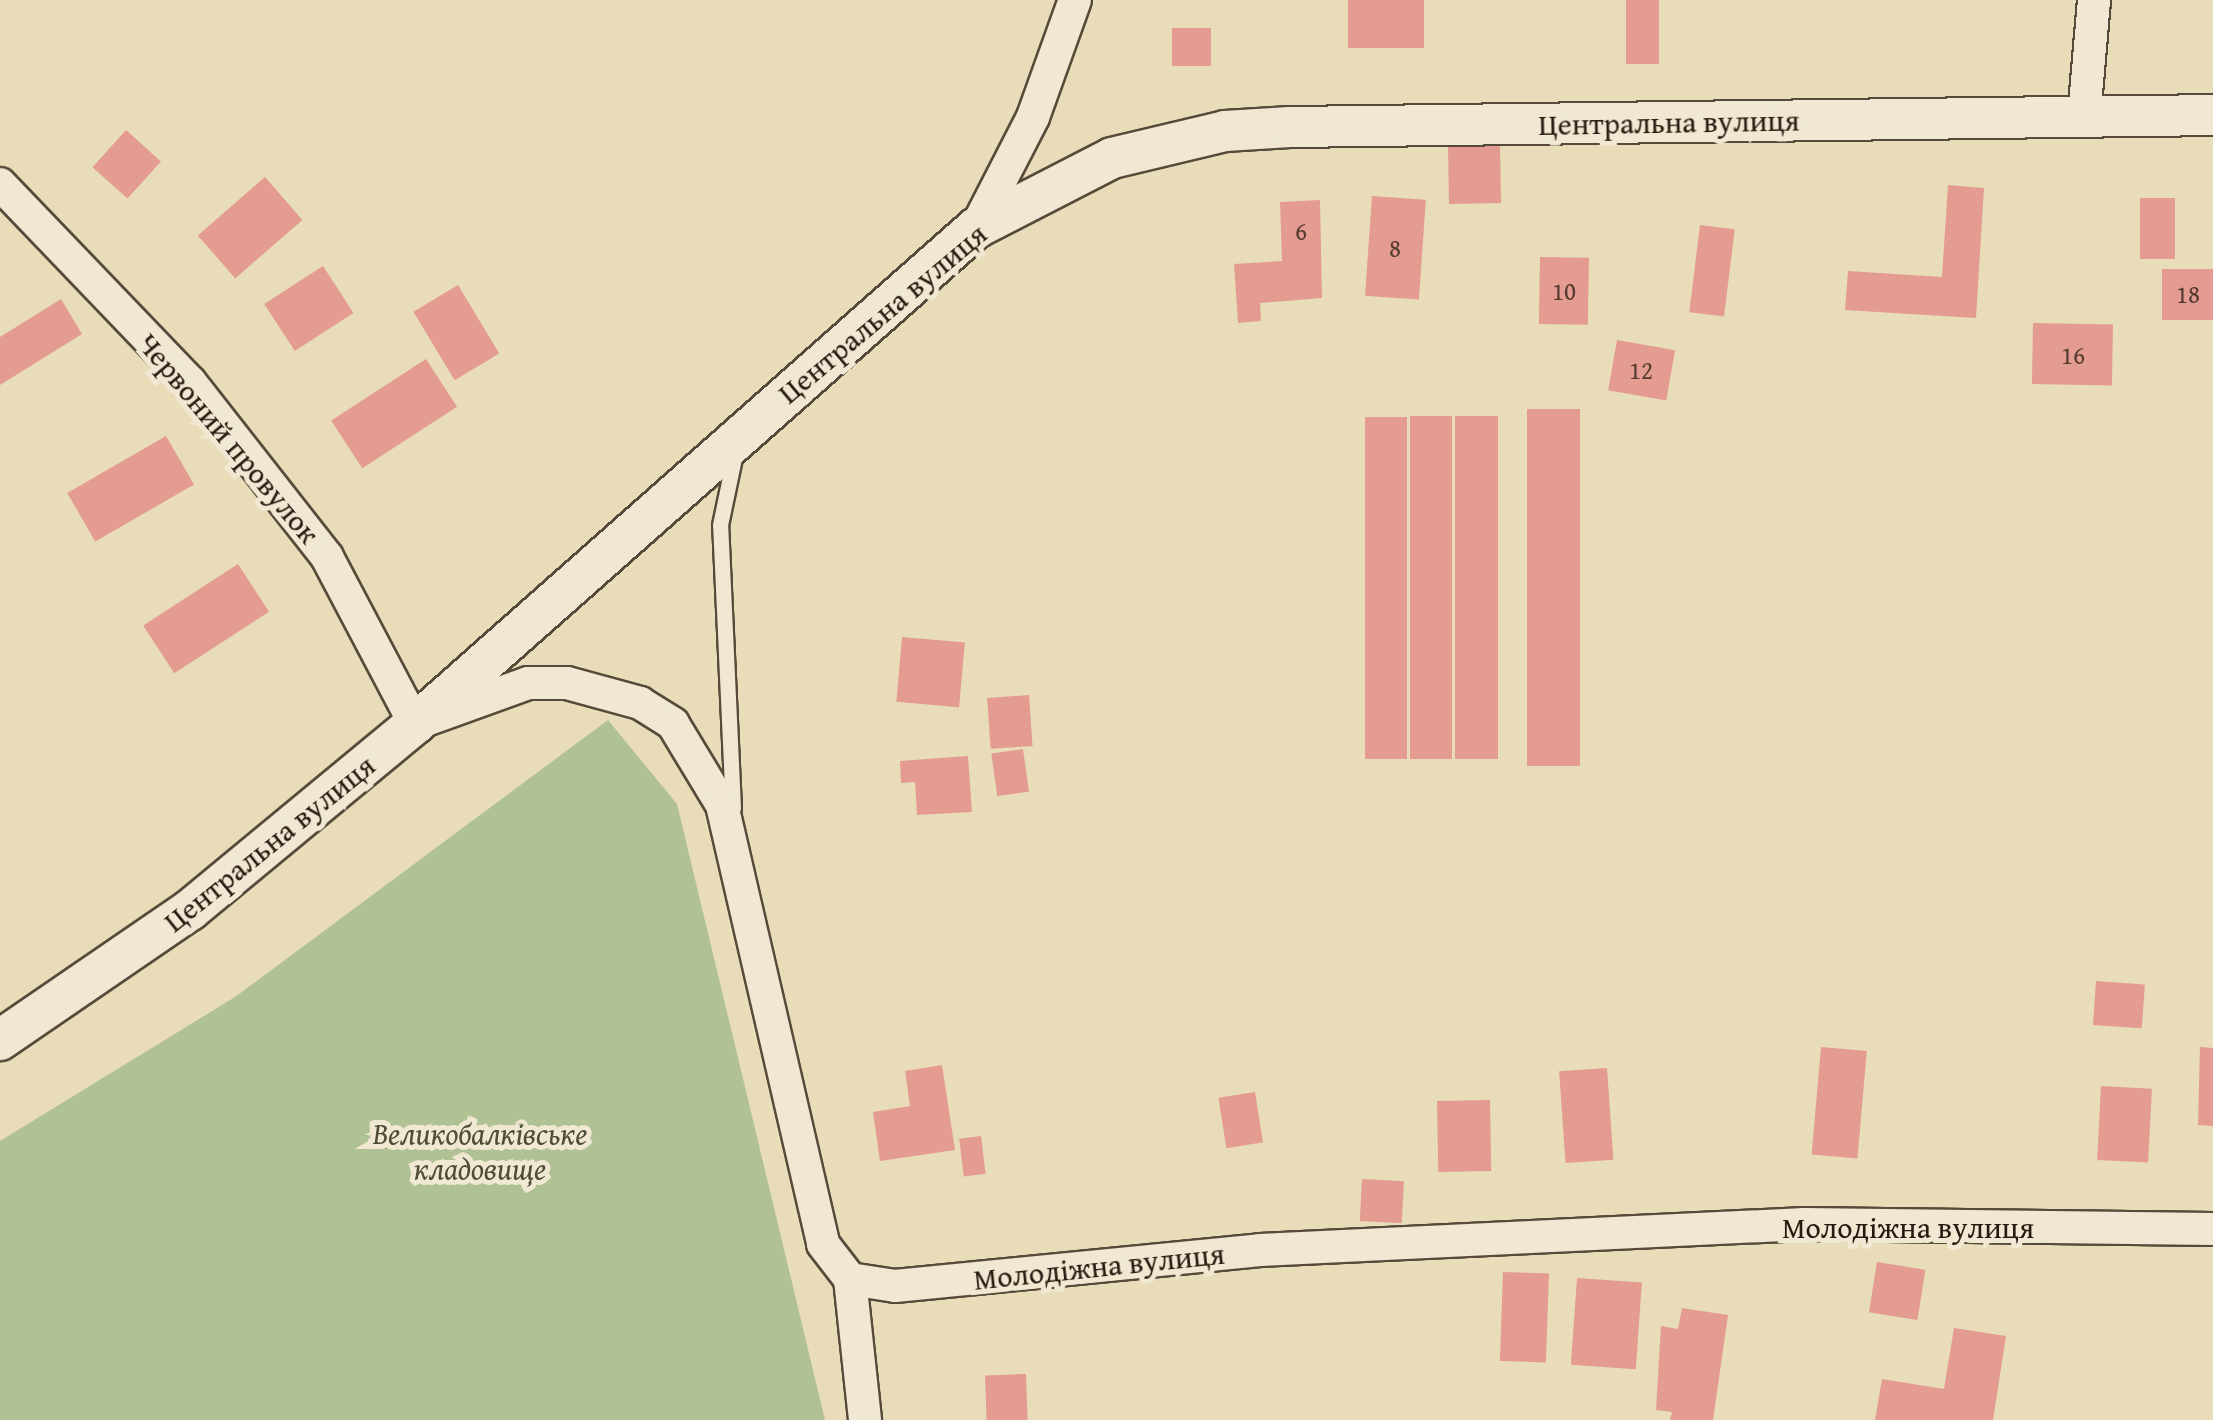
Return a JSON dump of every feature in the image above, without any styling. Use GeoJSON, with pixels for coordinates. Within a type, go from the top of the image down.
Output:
{"type":"FeatureCollection","features":[{"type":"Feature","properties":{"kind":"street"},"geometry":{"type":"LineString","coordinates":[[976,228],[1033,117],[1075,0]]}},
{"type":"Feature","properties":{"kind":"street"},"geometry":{"type":"LineString","coordinates":[[2084,117],[2094,0]]}},
{"type":"Feature","properties":{"kind":"street","name":"Центральна вулиця"},"geometry":{"type":"LineString","coordinates":[[0,1040],[190,910],[415,724],[976,228],[1112,158],[1225,130],[2213,115]]}},
{"type":"Feature","properties":{"kind":"street","name":"Червоний провулок"},"geometry":{"type":"LineString","coordinates":[[0,184],[190,382],[327,557],[415,724]]}},
{"type":"Feature","properties":{"kind":"street"},"geometry":{"type":"LineString","coordinates":[[415,724],[528,683],[600,688],[640,703],[673,724],[700,761],[736,857],[823,1244],[850,1278],[865,1420]]}},
{"type":"Feature","properties":{"kind":"street","name":"Молодіжна вулиця"},"geometry":{"type":"LineString","coordinates":[[850,1278],[895,1286],[1260,1250],[1804,1224],[2213,1230]]}},
{"type":"Feature","properties":{"kind":"lane"},"geometry":{"type":"LineString","coordinates":[[736,857],[720,525],[738,436]]}},
{"type":"Feature","properties":{"kind":"green space","name":"Великобалківське кладовище"},"geometry":{"type":"Polygon","coordinates":[[[608,720],[677,804],[825,1420],[0,1420],[0,1141],[235,997],[608,720]]]}},
{"type":"Feature","properties":{"kind":"building"},"geometry":{"type":"Polygon","coordinates":[[[1348,0],[1424,0],[1424,48],[1348,48],[1348,0]]]}},
{"type":"Feature","properties":{"kind":"building"},"geometry":{"type":"Polygon","coordinates":[[[1626,0],[1659,0],[1659,64],[1626,64],[1626,0]]]}},
{"type":"Feature","properties":{"kind":"building"},"geometry":{"type":"Polygon","coordinates":[[[1172,28],[1211,28],[1211,66],[1172,66],[1172,28]]]}},
{"type":"Feature","properties":{"kind":"building"},"geometry":{"type":"Polygon","coordinates":[[[126,130],[161,161],[127,199],[93,167],[126,130]]]}},
{"type":"Feature","properties":{"kind":"building"},"geometry":{"type":"Polygon","coordinates":[[[1500,145],[1501,203],[1449,204],[1448,146],[1500,145]]]}},
{"type":"Feature","properties":{"kind":"building"},"geometry":{"type":"Polygon","coordinates":[[[265,177],[302,220],[235,278],[198,235],[265,177]]]}},
{"type":"Feature","properties":{"kind":"building"},"geometry":{"type":"Polygon","coordinates":[[[1948,185],[1984,188],[1976,318],[1845,310],[1848,271],[1942,277],[1948,185]]]}},
{"type":"Feature","properties":{"kind":"building"},"geometry":{"type":"Polygon","coordinates":[[[1372,196],[1426,200],[1419,300],[1365,296],[1372,196]]]}},
{"type":"Feature","properties":{"kind":"building"},"geometry":{"type":"Polygon","coordinates":[[[2140,198],[2175,198],[2175,259],[2140,259],[2140,198]]]}},
{"type":"Feature","properties":{"kind":"building"},"geometry":{"type":"Polygon","coordinates":[[[1320,200],[1322,298],[1260,303],[1261,321],[1238,323],[1234,264],[1282,261],[1280,202],[1320,200]]]}},
{"type":"Feature","properties":{"kind":"building"},"geometry":{"type":"Polygon","coordinates":[[[1700,225],[1735,229],[1724,317],[1689,312],[1700,225]]]}},
{"type":"Feature","properties":{"kind":"building"},"geometry":{"type":"Polygon","coordinates":[[[1540,257],[1589,258],[1588,325],[1539,324],[1540,257]]]}},
{"type":"Feature","properties":{"kind":"building"},"geometry":{"type":"Polygon","coordinates":[[[323,266],[353,313],[295,351],[264,304],[323,266]]]}},
{"type":"Feature","properties":{"kind":"building"},"geometry":{"type":"Polygon","coordinates":[[[2162,269],[2213,269],[2213,320],[2162,320],[2162,269]]]}},
{"type":"Feature","properties":{"kind":"building"},"geometry":{"type":"Polygon","coordinates":[[[458,285],[499,354],[455,380],[413,312],[458,285]]]}},
{"type":"Feature","properties":{"kind":"building"},"geometry":{"type":"Polygon","coordinates":[[[61,299],[82,334],[0,385],[0,337],[61,299]]]}},
{"type":"Feature","properties":{"kind":"building"},"geometry":{"type":"Polygon","coordinates":[[[2033,323],[2113,324],[2112,385],[2032,384],[2033,323]]]}},
{"type":"Feature","properties":{"kind":"building"},"geometry":{"type":"Polygon","coordinates":[[[1617,340],[1675,350],[1666,400],[1608,390],[1617,340]]]}},
{"type":"Feature","properties":{"kind":"building"},"geometry":{"type":"Polygon","coordinates":[[[426,359],[457,407],[362,468],[331,421],[426,359]]]}},
{"type":"Feature","properties":{"kind":"building"},"geometry":{"type":"Polygon","coordinates":[[[1527,409],[1580,409],[1580,766],[1527,766],[1527,409]]]}},
{"type":"Feature","properties":{"kind":"building"},"geometry":{"type":"Polygon","coordinates":[[[1410,416],[1452,416],[1452,759],[1410,759],[1410,416]]]}},
{"type":"Feature","properties":{"kind":"building"},"geometry":{"type":"Polygon","coordinates":[[[1455,416],[1498,416],[1498,759],[1455,759],[1455,416]]]}},
{"type":"Feature","properties":{"kind":"building"},"geometry":{"type":"Polygon","coordinates":[[[1365,417],[1407,417],[1407,759],[1365,759],[1365,417]]]}},
{"type":"Feature","properties":{"kind":"building"},"geometry":{"type":"Polygon","coordinates":[[[166,436],[194,484],[95,541],[67,493],[166,436]]]}},
{"type":"Feature","properties":{"kind":"building"},"geometry":{"type":"Polygon","coordinates":[[[238,564],[269,612],[174,673],[143,626],[238,564]]]}},
{"type":"Feature","properties":{"kind":"building"},"geometry":{"type":"Polygon","coordinates":[[[902,637],[965,642],[959,707],[896,702],[902,637]]]}},
{"type":"Feature","properties":{"kind":"building"},"geometry":{"type":"Polygon","coordinates":[[[1029,695],[1033,746],[991,749],[987,698],[1029,695]]]}},
{"type":"Feature","properties":{"kind":"building"},"geometry":{"type":"Polygon","coordinates":[[[1023,749],[1029,792],[997,796],[991,753],[1023,749]]]}},
{"type":"Feature","properties":{"kind":"building"},"geometry":{"type":"Polygon","coordinates":[[[968,756],[972,812],[917,815],[915,782],[901,783],[900,761],[968,756]]]}},
{"type":"Feature","properties":{"kind":"building"},"geometry":{"type":"Polygon","coordinates":[[[2096,981],[2145,984],[2142,1028],[2093,1025],[2096,981]]]}},
{"type":"Feature","properties":{"kind":"building"},"geometry":{"type":"Polygon","coordinates":[[[1821,1047],[1867,1051],[1857,1159],[1812,1155],[1821,1047]]]}},
{"type":"Feature","properties":{"kind":"building"},"geometry":{"type":"Polygon","coordinates":[[[2200,1047],[2213,1048],[2213,1126],[2198,1125],[2200,1047]]]}},
{"type":"Feature","properties":{"kind":"building"},"geometry":{"type":"Polygon","coordinates":[[[942,1065],[955,1150],[880,1161],[873,1112],[910,1106],[905,1071],[942,1065]]]}},
{"type":"Feature","properties":{"kind":"building"},"geometry":{"type":"Polygon","coordinates":[[[1607,1068],[1613,1160],[1566,1163],[1559,1071],[1607,1068]]]}},
{"type":"Feature","properties":{"kind":"building"},"geometry":{"type":"Polygon","coordinates":[[[2101,1086],[2152,1089],[2148,1163],[2097,1160],[2101,1086]]]}},
{"type":"Feature","properties":{"kind":"building"},"geometry":{"type":"Polygon","coordinates":[[[1255,1092],[1263,1142],[1226,1148],[1218,1098],[1255,1092]]]}},
{"type":"Feature","properties":{"kind":"building"},"geometry":{"type":"Polygon","coordinates":[[[1490,1100],[1491,1171],[1438,1172],[1437,1101],[1490,1100]]]}},
{"type":"Feature","properties":{"kind":"building"},"geometry":{"type":"Polygon","coordinates":[[[981,1136],[986,1174],[964,1176],[959,1139],[981,1136]]]}},
{"type":"Feature","properties":{"kind":"building"},"geometry":{"type":"Polygon","coordinates":[[[1362,1179],[1404,1181],[1402,1223],[1360,1221],[1362,1179]]]}},
{"type":"Feature","properties":{"kind":"building"},"geometry":{"type":"Polygon","coordinates":[[[1877,1262],[1925,1270],[1917,1320],[1869,1312],[1877,1262]]]}},
{"type":"Feature","properties":{"kind":"building"},"geometry":{"type":"Polygon","coordinates":[[[1503,1272],[1549,1274],[1546,1363],[1500,1361],[1503,1272]]]}},
{"type":"Feature","properties":{"kind":"building"},"geometry":{"type":"Polygon","coordinates":[[[1577,1278],[1642,1283],[1636,1369],[1571,1365],[1577,1278]]]}},
{"type":"Feature","properties":{"kind":"building"},"geometry":{"type":"Polygon","coordinates":[[[1682,1308],[1728,1315],[1713,1420],[1670,1420],[1672,1412],[1656,1410],[1661,1326],[1678,1329],[1682,1308]]]}},
{"type":"Feature","properties":{"kind":"building"},"geometry":{"type":"Polygon","coordinates":[[[1954,1328],[2006,1336],[1993,1420],[1875,1420],[1882,1379],[1944,1389],[1954,1328]]]}},
{"type":"Feature","properties":{"kind":"building"},"geometry":{"type":"Polygon","coordinates":[[[1026,1374],[1028,1420],[987,1420],[985,1375],[1026,1374]]]}}]}
